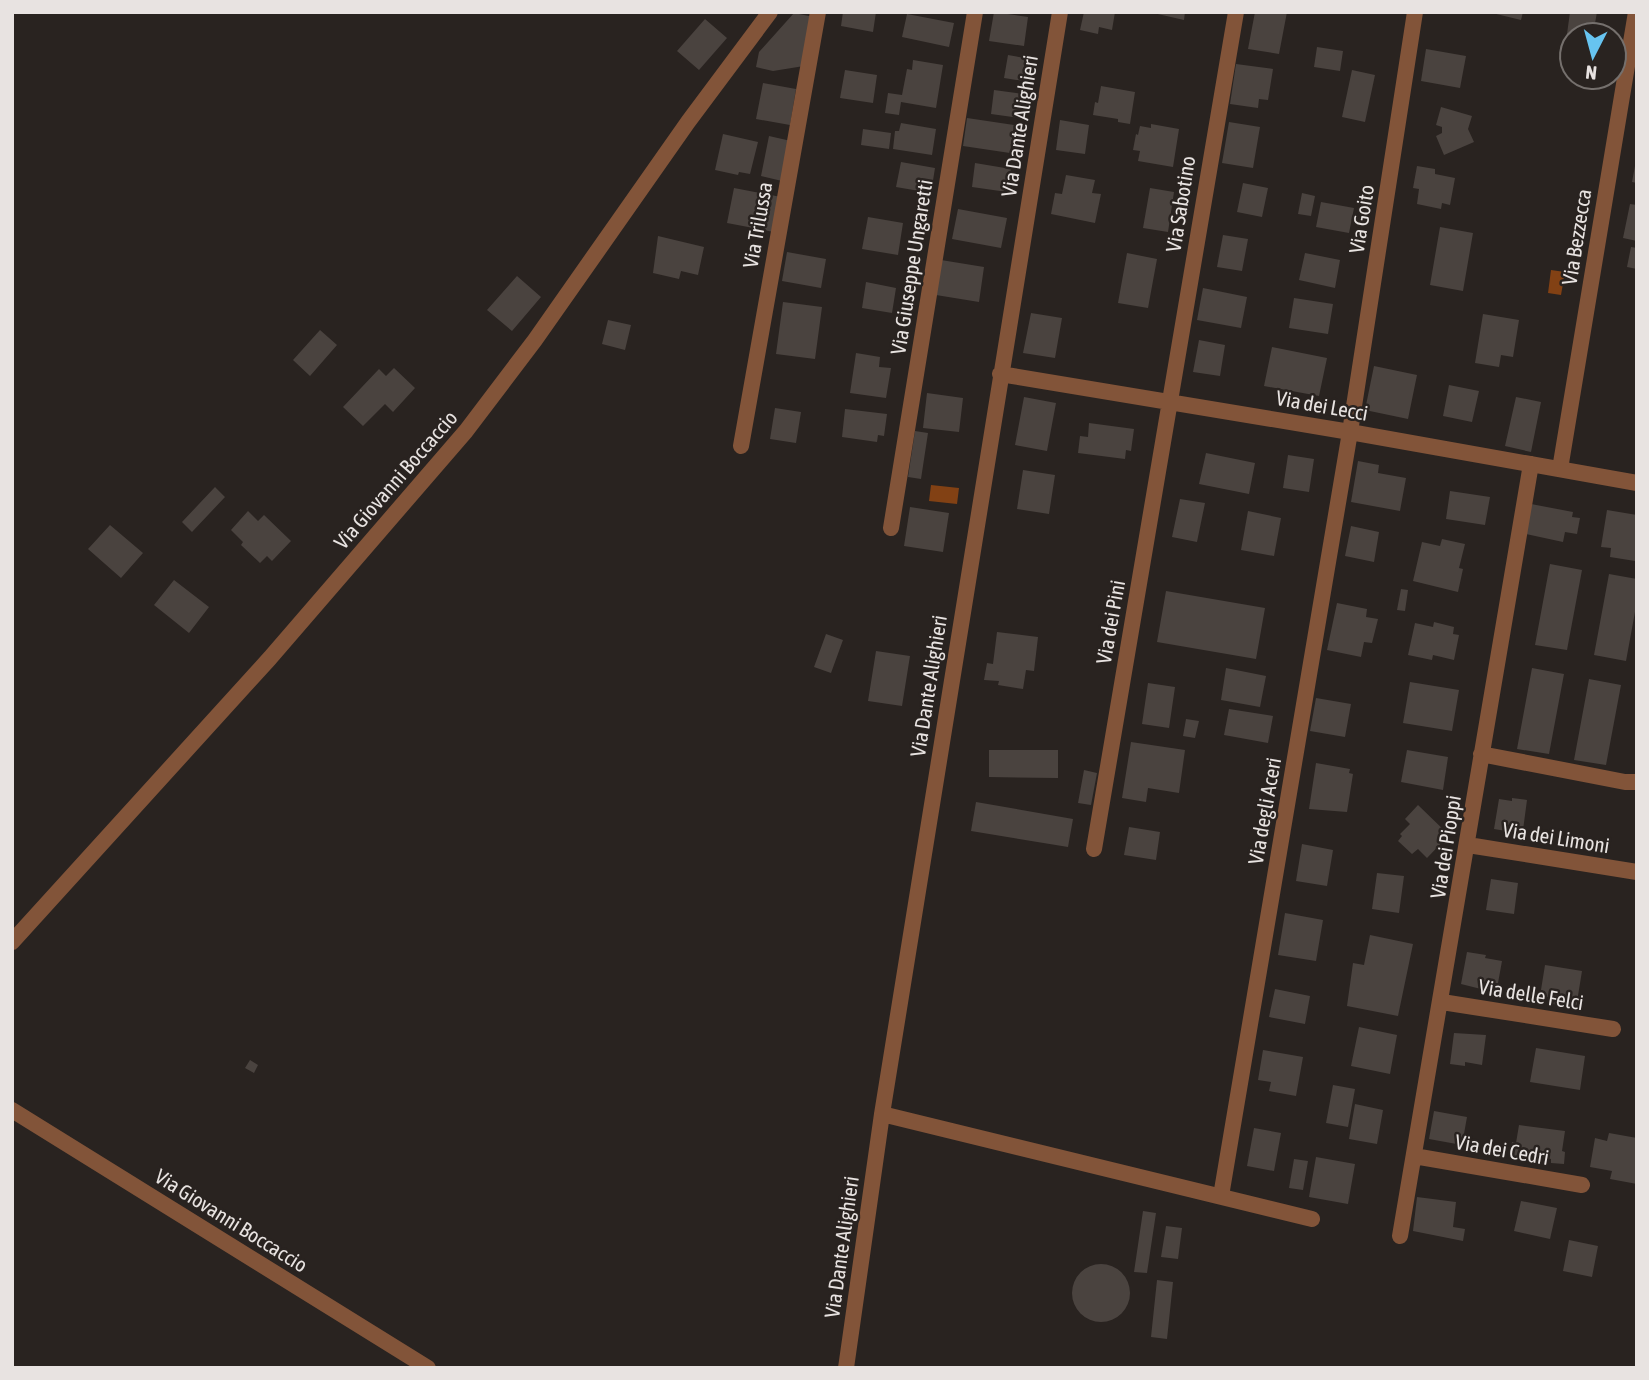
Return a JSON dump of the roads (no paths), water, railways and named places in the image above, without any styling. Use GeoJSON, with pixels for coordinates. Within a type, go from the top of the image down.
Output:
{"type":"FeatureCollection","features":[{"type":"Feature","properties":{"kind":"street","name":"Via Giovanni Boccaccio"},"geometry":{"type":"LineString","coordinates":[[12,942],[270,659],[466,431],[535,340],[688,122],[770,12]]}},
{"type":"Feature","properties":{"kind":"street","name":"Via Trilussa"},"geometry":{"type":"LineString","coordinates":[[741,446],[818,12]]}},
{"type":"Feature","properties":{"kind":"street","name":"Via Giuseppe Ungaretti"},"geometry":{"type":"LineString","coordinates":[[891,528],[975,12]]}},
{"type":"Feature","properties":{"kind":"street","name":"Via Dante Alighieri"},"geometry":{"type":"LineString","coordinates":[[846,1368],[882,1114],[1060,12]]}},
{"type":"Feature","properties":{"kind":"street","name":"Via Sabotino"},"geometry":{"type":"LineString","coordinates":[[1170,402],[1236,12]]}},
{"type":"Feature","properties":{"kind":"street","name":"Via Goito"},"geometry":{"type":"LineString","coordinates":[[1350,432],[1415,12]]}},
{"type":"Feature","properties":{"kind":"street","name":"Via Bezzecca"},"geometry":{"type":"LineString","coordinates":[[1559,469],[1636,12]]}},
{"type":"Feature","properties":{"kind":"street","name":"Via dei Lecci"},"geometry":{"type":"LineString","coordinates":[[1000,374],[1637,483]]}},
{"type":"Feature","properties":{"kind":"street","name":"Via dei Pini"},"geometry":{"type":"LineString","coordinates":[[1094,849],[1170,402]]}},
{"type":"Feature","properties":{"kind":"street","name":"Via degli Aceri"},"geometry":{"type":"LineString","coordinates":[[1221,1196],[1350,432]]}},
{"type":"Feature","properties":{"kind":"street","name":"Via dei Pioppi"},"geometry":{"type":"LineString","coordinates":[[1400,1236],[1442,1002],[1531,464]]}},
{"type":"Feature","properties":{"kind":"street"},"geometry":{"type":"LineString","coordinates":[[1481,754],[1625,782],[1637,782]]}},
{"type":"Feature","properties":{"kind":"street","name":"Via dei Limoni"},"geometry":{"type":"LineString","coordinates":[[1468,845],[1637,872]]}},
{"type":"Feature","properties":{"kind":"street","name":"Via delle Felci"},"geometry":{"type":"LineString","coordinates":[[1442,1002],[1613,1028]]}},
{"type":"Feature","properties":{"kind":"street","name":"Via Giovanni Boccaccio"},"geometry":{"type":"LineString","coordinates":[[12,1110],[428,1368]]}},
{"type":"Feature","properties":{"kind":"street"},"geometry":{"type":"LineString","coordinates":[[882,1114],[1312,1219]]}},
{"type":"Feature","properties":{"kind":"street","name":"Via dei Cedri"},"geometry":{"type":"LineString","coordinates":[[1414,1156],[1582,1185]]}}]}
